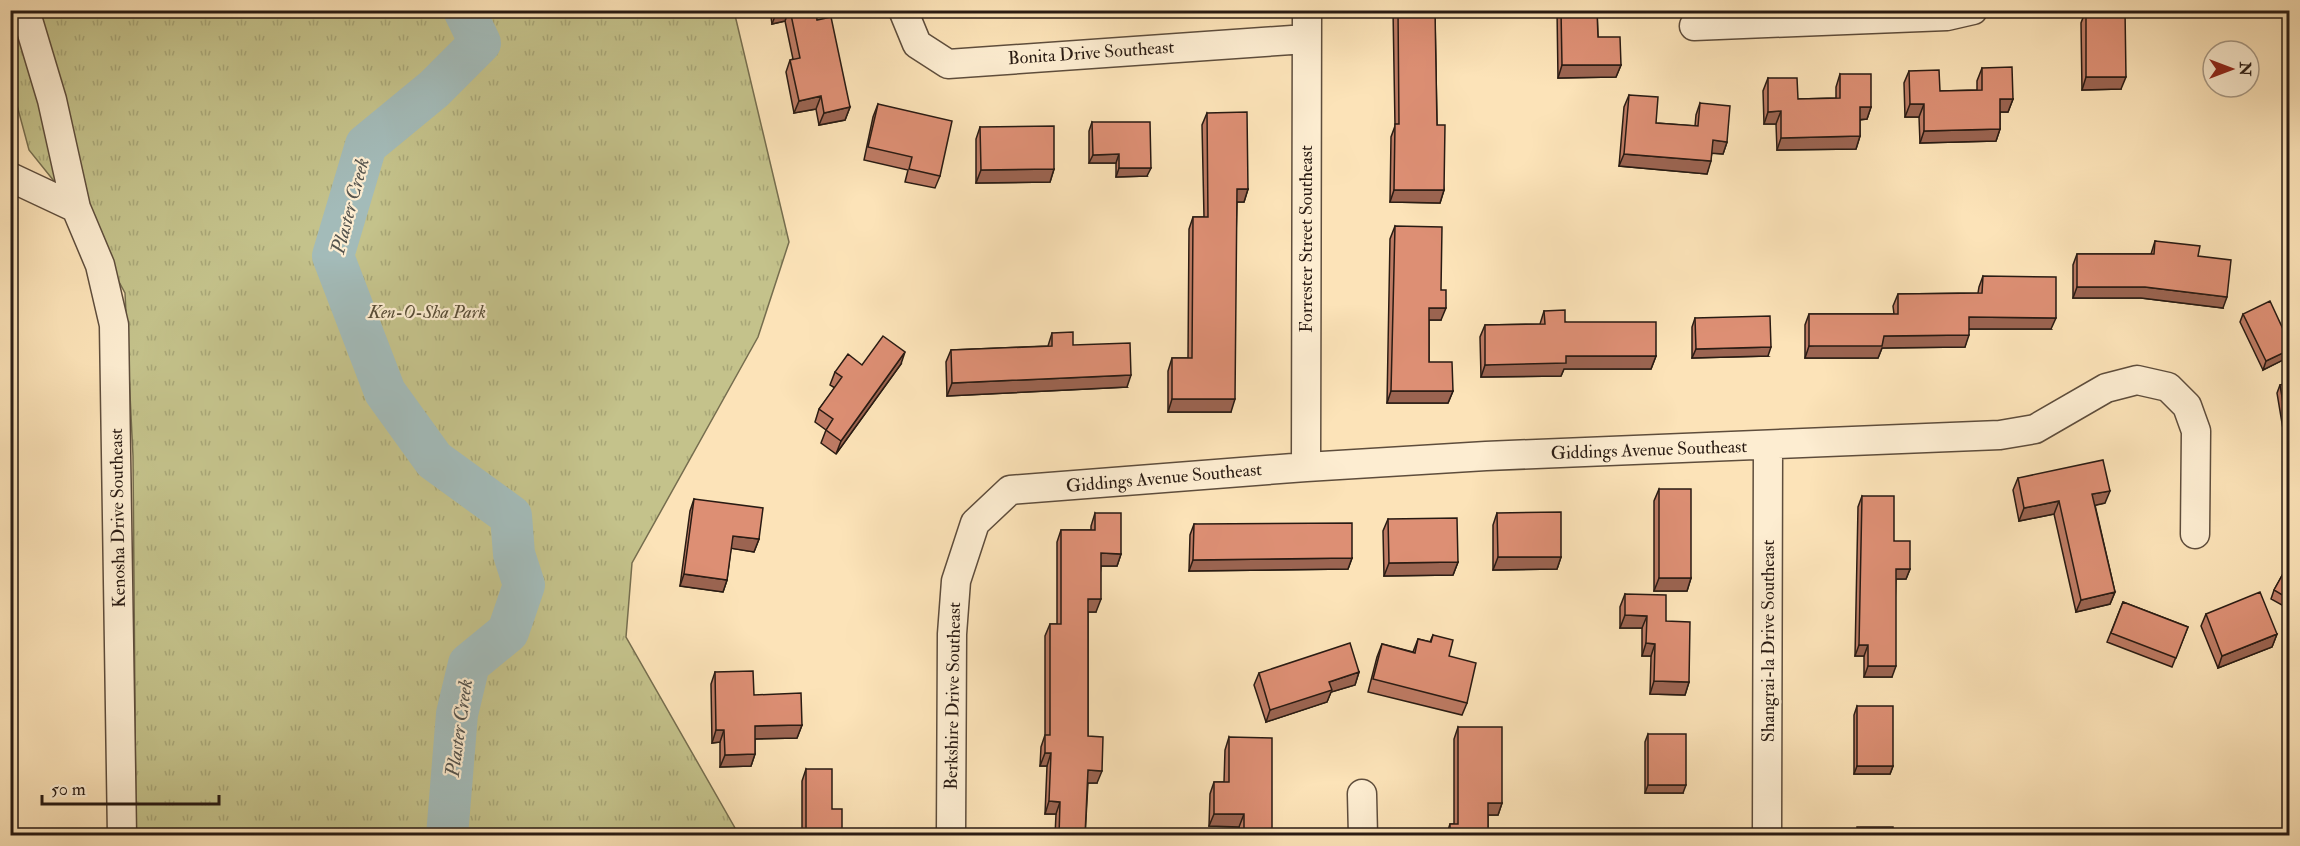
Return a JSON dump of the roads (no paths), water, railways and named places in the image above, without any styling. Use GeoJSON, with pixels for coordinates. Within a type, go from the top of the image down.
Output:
{"type":"FeatureCollection","features":[{"type":"Feature","properties":{"kind":"street","name":"Kenosha Drive Southeast"},"geometry":{"type":"LineString","coordinates":[[25,10],[52,100],[76,208],[100,265],[114,325],[122,836]]}},
{"type":"Feature","properties":{"kind":"street","name":"Bonita Drive Southeast"},"geometry":{"type":"LineString","coordinates":[[903,10],[917,44],[948,64],[1306,39]]}},
{"type":"Feature","properties":{"kind":"street","name":"Forrester Street Southeast"},"geometry":{"type":"LineString","coordinates":[[1306,466],[1307,10]]}},
{"type":"Feature","properties":{"kind":"street"},"geometry":{"type":"LineString","coordinates":[[1694,26],[1947,16],[1973,10]]}},
{"type":"Feature","properties":{"kind":"street"},"geometry":{"type":"LineString","coordinates":[[10,177],[76,208]]}},
{"type":"Feature","properties":{"kind":"street","name":"Giddings Avenue Southeast"},"geometry":{"type":"LineString","coordinates":[[975,523],[1010,490],[1306,466],[1486,456],[2000,435],[2035,429],[2106,388],[2137,380],[2168,387],[2187,406],[2196,431],[2195,534]]}},
{"type":"Feature","properties":{"kind":"street","name":"Shangrai-la Drive Southeast"},"geometry":{"type":"LineString","coordinates":[[1767,836],[1768,446]]}},
{"type":"Feature","properties":{"kind":"street","name":"Berkshire Drive Southeast"},"geometry":{"type":"LineString","coordinates":[[951,836],[952,634],[956,581],[975,523]]}},
{"type":"Feature","properties":{"kind":"street"},"geometry":{"type":"LineString","coordinates":[[1362,794],[1363,836]]}},
{"type":"Feature","properties":{"kind":"waterway","name":"Plaster Creek"},"geometry":{"type":"LineString","coordinates":[[447,836],[457,714],[469,664],[508,632],[524,585],[514,554],[511,516],[434,460],[385,392],[333,256],[366,145],[434,89],[480,43],[464,10]]}},
{"type":"Feature","properties":{"kind":"park label","name":"Ken-O-Sha Park"},"geometry":{"type":"Point","coordinates":[427,312]}}]}
